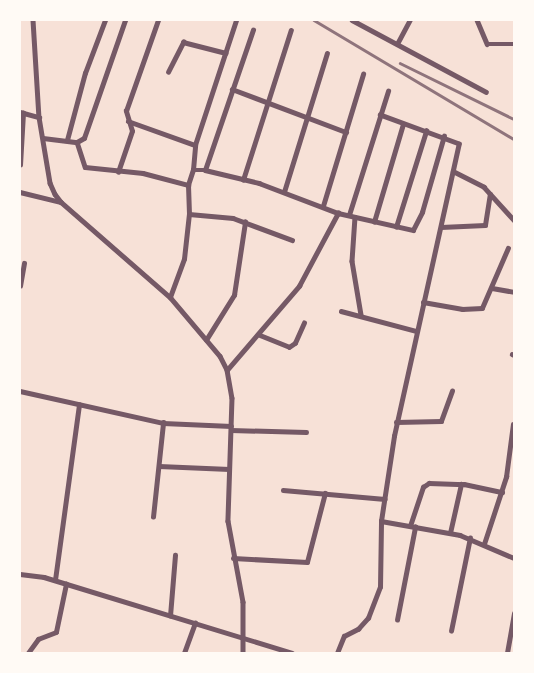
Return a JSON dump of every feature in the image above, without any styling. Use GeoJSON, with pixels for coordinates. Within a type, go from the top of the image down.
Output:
{"type":"FeatureCollection","features":[{"type":"Feature","properties":{"kind":"street"},"geometry":{"type":"LineString","coordinates":[[33,20],[39,117],[50,183],[61,202],[170,297],[206,340],[227,370],[231,428],[228,521],[233,558],[243,602],[244,653]]}},
{"type":"Feature","properties":{"kind":"street"},"geometry":{"type":"LineString","coordinates":[[67,140],[84,73],[104,20]]}},
{"type":"Feature","properties":{"kind":"street"},"geometry":{"type":"LineString","coordinates":[[43,138],[77,142],[84,138],[125,20]]}},
{"type":"Feature","properties":{"kind":"street"},"geometry":{"type":"LineString","coordinates":[[118,172],[132,131],[126,121],[126,111],[158,20]]}},
{"type":"Feature","properties":{"kind":"street"},"geometry":{"type":"LineString","coordinates":[[170,297],[184,259],[189,214],[188,185],[193,170],[195,145],[236,20]]}},
{"type":"Feature","properties":{"kind":"street"},"geometry":{"type":"LineString","coordinates":[[352,20],[486,92]]}},
{"type":"Feature","properties":{"kind":"street"},"geometry":{"type":"LineString","coordinates":[[397,44],[410,20]]}},
{"type":"Feature","properties":{"kind":"street"},"geometry":{"type":"LineString","coordinates":[[476,20],[487,44],[514,44]]}},
{"type":"Feature","properties":{"kind":"street"},"geometry":{"type":"LineString","coordinates":[[205,170],[253,30]]}},
{"type":"Feature","properties":{"kind":"street"},"geometry":{"type":"LineString","coordinates":[[243,180],[266,103],[291,30]]}},
{"type":"Feature","properties":{"kind":"street"},"geometry":{"type":"LineString","coordinates":[[168,72],[183,42],[226,53]]}},
{"type":"Feature","properties":{"kind":"street"},"geometry":{"type":"LineString","coordinates":[[284,192],[327,53]]}},
{"type":"Feature","properties":{"kind":"street"},"geometry":{"type":"LineString","coordinates":[[323,206],[363,74]]}},
{"type":"Feature","properties":{"kind":"street"},"geometry":{"type":"LineString","coordinates":[[232,89],[346,132]]}},
{"type":"Feature","properties":{"kind":"street"},"geometry":{"type":"LineString","coordinates":[[349,215],[388,91]]}},
{"type":"Feature","properties":{"kind":"street"},"geometry":{"type":"LineString","coordinates":[[20,165],[22,113],[39,117]]}},
{"type":"Feature","properties":{"kind":"street"},"geometry":{"type":"LineString","coordinates":[[337,653],[344,636],[363,625],[372,609],[381,579],[381,521],[396,422],[459,144],[444,136],[380,115]]}},
{"type":"Feature","properties":{"kind":"street"},"geometry":{"type":"LineString","coordinates":[[126,121],[195,145]]}},
{"type":"Feature","properties":{"kind":"street"},"geometry":{"type":"LineString","coordinates":[[374,222],[403,124]]}},
{"type":"Feature","properties":{"kind":"street"},"geometry":{"type":"LineString","coordinates":[[396,227],[426,131]]}},
{"type":"Feature","properties":{"kind":"street"},"geometry":{"type":"LineString","coordinates":[[193,170],[205,170],[243,180],[284,192],[338,213],[413,230],[417,227],[444,136]]}},
{"type":"Feature","properties":{"kind":"street"},"geometry":{"type":"LineString","coordinates":[[77,142],[82,165],[118,172],[144,173],[188,185]]}},
{"type":"Feature","properties":{"kind":"street"},"geometry":{"type":"LineString","coordinates":[[453,171],[474,181],[490,194],[514,220]]}},
{"type":"Feature","properties":{"kind":"street"},"geometry":{"type":"LineString","coordinates":[[20,192],[61,202]]}},
{"type":"Feature","properties":{"kind":"street"},"geometry":{"type":"LineString","coordinates":[[441,227],[485,225],[490,194]]}},
{"type":"Feature","properties":{"kind":"street"},"geometry":{"type":"LineString","coordinates":[[227,370],[260,335],[299,286],[338,213]]}},
{"type":"Feature","properties":{"kind":"street"},"geometry":{"type":"LineString","coordinates":[[189,214],[245,222],[292,240]]}},
{"type":"Feature","properties":{"kind":"street"},"geometry":{"type":"LineString","coordinates":[[356,217],[352,261],[362,315]]}},
{"type":"Feature","properties":{"kind":"street"},"geometry":{"type":"LineString","coordinates":[[206,340],[234,295],[245,222]]}},
{"type":"Feature","properties":{"kind":"street"},"geometry":{"type":"LineString","coordinates":[[423,302],[477,310],[484,305],[508,248]]}},
{"type":"Feature","properties":{"kind":"street"},"geometry":{"type":"LineString","coordinates":[[20,286],[24,263]]}},
{"type":"Feature","properties":{"kind":"street"},"geometry":{"type":"LineString","coordinates":[[492,288],[514,292]]}},
{"type":"Feature","properties":{"kind":"street"},"geometry":{"type":"LineString","coordinates":[[341,310],[416,331]]}},
{"type":"Feature","properties":{"kind":"street"},"geometry":{"type":"LineString","coordinates":[[260,335],[289,347],[295,343],[304,323]]}},
{"type":"Feature","properties":{"kind":"street"},"geometry":{"type":"LineString","coordinates":[[20,391],[163,423],[306,432]]}},
{"type":"Feature","properties":{"kind":"street"},"geometry":{"type":"LineString","coordinates":[[396,422],[441,421],[452,392]]}},
{"type":"Feature","properties":{"kind":"street"},"geometry":{"type":"LineString","coordinates":[[55,580],[79,405]]}},
{"type":"Feature","properties":{"kind":"street"},"geometry":{"type":"LineString","coordinates":[[153,517],[163,423]]}},
{"type":"Feature","properties":{"kind":"street"},"geometry":{"type":"LineString","coordinates":[[484,544],[502,492],[513,424]]}},
{"type":"Feature","properties":{"kind":"street"},"geometry":{"type":"LineString","coordinates":[[159,466],[229,469]]}},
{"type":"Feature","properties":{"kind":"street"},"geometry":{"type":"LineString","coordinates":[[410,526],[426,484],[461,484],[502,492]]}},
{"type":"Feature","properties":{"kind":"street"},"geometry":{"type":"LineString","coordinates":[[450,533],[461,484]]}},
{"type":"Feature","properties":{"kind":"street"},"geometry":{"type":"LineString","coordinates":[[283,490],[385,499]]}},
{"type":"Feature","properties":{"kind":"street"},"geometry":{"type":"LineString","coordinates":[[233,558],[307,562],[325,493]]}},
{"type":"Feature","properties":{"kind":"street"},"geometry":{"type":"LineString","coordinates":[[381,521],[470,538],[514,558]]}},
{"type":"Feature","properties":{"kind":"street"},"geometry":{"type":"LineString","coordinates":[[397,620],[415,527]]}},
{"type":"Feature","properties":{"kind":"street"},"geometry":{"type":"LineString","coordinates":[[451,631],[470,538]]}},
{"type":"Feature","properties":{"kind":"street"},"geometry":{"type":"LineString","coordinates":[[170,616],[175,556]]}},
{"type":"Feature","properties":{"kind":"street"},"geometry":{"type":"LineString","coordinates":[[20,574],[55,580],[292,653]]}},
{"type":"Feature","properties":{"kind":"street"},"geometry":{"type":"LineString","coordinates":[[28,653],[38,639],[56,632],[66,584]]}},
{"type":"Feature","properties":{"kind":"street"},"geometry":{"type":"LineString","coordinates":[[507,653],[514,614]]}},
{"type":"Feature","properties":{"kind":"street"},"geometry":{"type":"LineString","coordinates":[[184,653],[194,624]]}},
{"type":"Feature","properties":{"kind":"railway"},"geometry":{"type":"LineString","coordinates":[[314,20],[514,139]]}},
{"type":"Feature","properties":{"kind":"railway"},"geometry":{"type":"LineString","coordinates":[[400,63],[514,119]]}}]}
